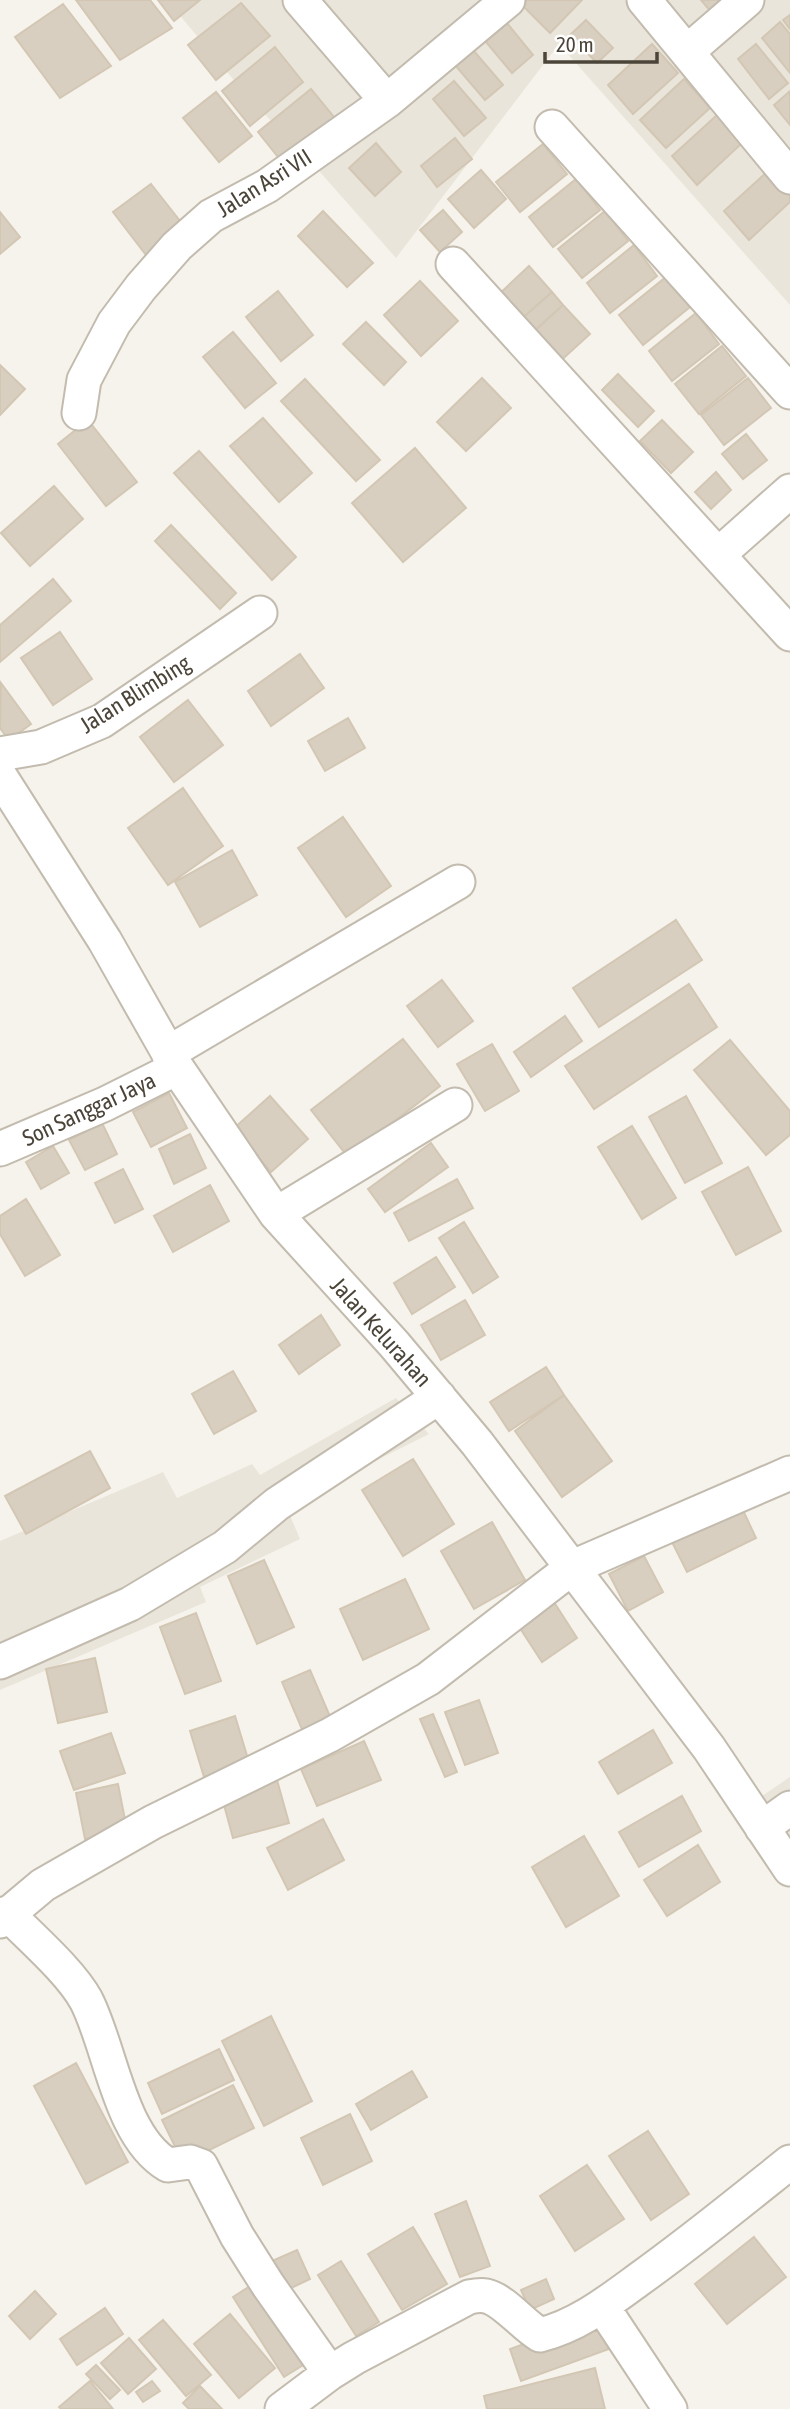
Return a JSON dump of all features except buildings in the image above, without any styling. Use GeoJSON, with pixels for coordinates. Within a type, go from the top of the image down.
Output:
{"type":"FeatureCollection","features":[{"type":"Feature","properties":{"kind":"street"},"geometry":{"type":"LineString","coordinates":[[300,0],[387,102]]}},
{"type":"Feature","properties":{"kind":"street","name":"Jalan Asri VII"},"geometry":{"type":"LineString","coordinates":[[79,413],[85,380],[114,323],[177,246],[211,216],[267,186],[387,102],[508,0]]}},
{"type":"Feature","properties":{"kind":"street"},"geometry":{"type":"LineString","coordinates":[[644,0],[790,177]]}},
{"type":"Feature","properties":{"kind":"street"},"geometry":{"type":"LineString","coordinates":[[688,51],[747,0]]}},
{"type":"Feature","properties":{"kind":"street"},"geometry":{"type":"LineString","coordinates":[[552,127],[790,392]]}},
{"type":"Feature","properties":{"kind":"street"},"geometry":{"type":"LineString","coordinates":[[453,264],[790,634]]}},
{"type":"Feature","properties":{"kind":"street"},"geometry":{"type":"LineString","coordinates":[[718,555],[790,491]]}},
{"type":"Feature","properties":{"kind":"street","name":"Jalan Blimbing"},"geometry":{"type":"LineString","coordinates":[[0,754],[41,747],[102,721],[260,613]]}},
{"type":"Feature","properties":{"kind":"street","name":"Jalan Kelurahan"},"geometry":{"type":"LineString","coordinates":[[0,776],[105,941],[173,1060],[276,1214],[439,1397],[573,1567],[709,1748],[790,1868]]}},
{"type":"Feature","properties":{"kind":"street","name":"Son Sanggar Jaya"},"geometry":{"type":"LineString","coordinates":[[0,1149],[105,1104],[458,882]]}},
{"type":"Feature","properties":{"kind":"street"},"geometry":{"type":"LineString","coordinates":[[276,1214],[455,1105]]}},
{"type":"Feature","properties":{"kind":"street"},"geometry":{"type":"LineString","coordinates":[[0,1662],[130,1604],[225,1547],[277,1504],[439,1397]]}},
{"type":"Feature","properties":{"kind":"street"},"geometry":{"type":"LineString","coordinates":[[330,2373],[237,2236],[201,2166],[190,2162],[167,2165],[148,2149],[131,2120],[85,1999],[66,1975],[4,1917],[43,1885],[153,1822],[330,1735],[428,1679],[573,1567],[790,1473]]}},
{"type":"Feature","properties":{"kind":"street"},"geometry":{"type":"LineString","coordinates":[[762,1828],[790,1808]]}},
{"type":"Feature","properties":{"kind":"street"},"geometry":{"type":"LineString","coordinates":[[282,2409],[330,2373],[469,2297],[485,2295],[540,2335],[557,2331],[602,2306],[668,2259],[790,2162]]}},
{"type":"Feature","properties":{"kind":"street"},"geometry":{"type":"LineString","coordinates":[[602,2306],[670,2409]]}},
{"type":"Feature","properties":{"kind":"shaded area"},"geometry":{"type":"Polygon","coordinates":[[[167,0],[790,0],[790,305],[559,44],[396,258],[312,163],[247,96],[167,0]]]}},
{"type":"Feature","properties":{"kind":"shaded area"},"geometry":{"type":"Polygon","coordinates":[[[396,1398],[429,1434],[286,1506],[300,1539],[200,1587],[206,1602],[0,1690],[0,1541],[163,1472],[177,1498],[252,1464],[260,1475],[396,1398]]]}},
{"type":"Feature","properties":{"kind":"shaded area"},"geometry":{"type":"Polygon","coordinates":[[[790,1777],[790,1841],[759,1798],[790,1777]]]}}]}
